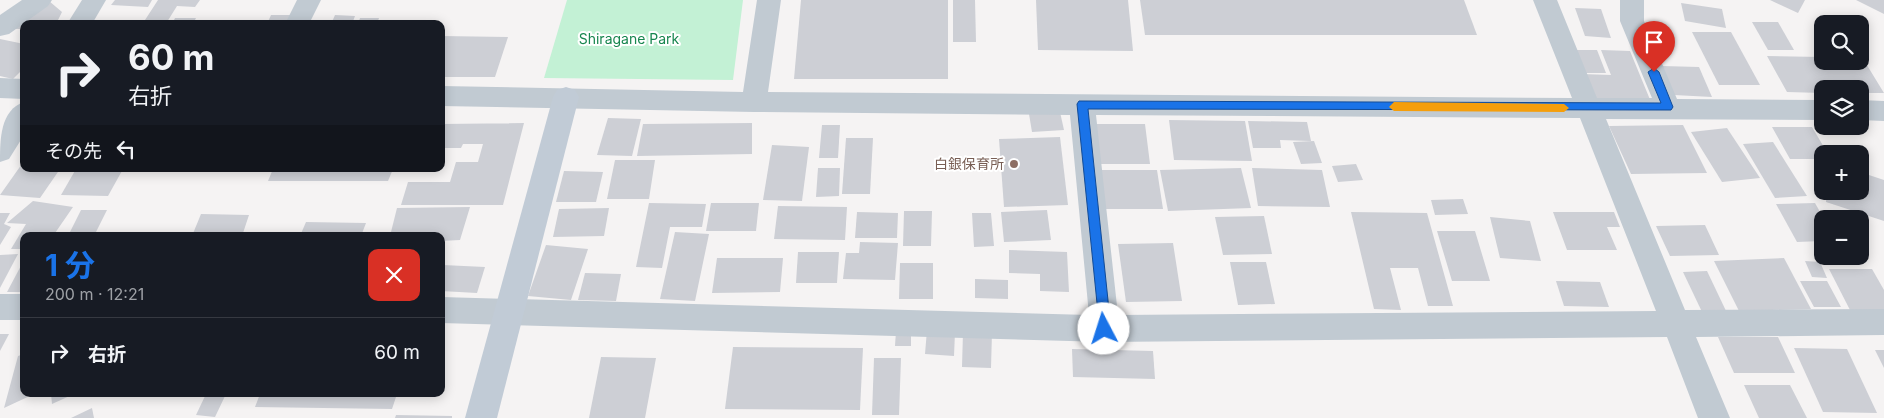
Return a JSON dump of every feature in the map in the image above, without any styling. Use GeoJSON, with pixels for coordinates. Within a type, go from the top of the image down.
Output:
{"type":"FeatureCollection","features":[{"type":"Feature","properties":{"kind":"street"},"geometry":{"type":"LineString","coordinates":[[0,27],[40,0]]}},
{"type":"Feature","properties":{"kind":"street"},"geometry":{"type":"LineString","coordinates":[[82,20],[94,0]]}},
{"type":"Feature","properties":{"kind":"street"},"geometry":{"type":"LineString","coordinates":[[299,20],[308,0]]}},
{"type":"Feature","properties":{"kind":"street"},"geometry":{"type":"LineString","coordinates":[[754,102],[769,0]]}},
{"type":"Feature","properties":{"kind":"street"},"geometry":{"type":"LineString","coordinates":[[1546,0],[1674,323],[1714,418]]}},
{"type":"Feature","properties":{"kind":"street"},"geometry":{"type":"LineString","coordinates":[[1632,0],[1632,20],[1668,107]]}},
{"type":"Feature","properties":{"kind":"street"},"geometry":{"type":"LineString","coordinates":[[0,88],[20,89]]}},
{"type":"Feature","properties":{"kind":"street"},"geometry":{"type":"LineString","coordinates":[[445,96],[754,102],[1668,107],[1814,110]]}},
{"type":"Feature","properties":{"kind":"street"},"geometry":{"type":"LineString","coordinates":[[482,418],[566,98]]}},
{"type":"Feature","properties":{"kind":"street"},"geometry":{"type":"LineString","coordinates":[[1082,104],[1104,329]]}},
{"type":"Feature","properties":{"kind":"street"},"geometry":{"type":"LineString","coordinates":[[1869,110],[1884,111]]}},
{"type":"Feature","properties":{"kind":"street"},"geometry":{"type":"LineString","coordinates":[[0,151],[20,118]]}},
{"type":"Feature","properties":{"kind":"street"},"geometry":{"type":"LineString","coordinates":[[0,307],[20,307]]}},
{"type":"Feature","properties":{"kind":"street"},"geometry":{"type":"LineString","coordinates":[[445,310],[510,310],[1104,329],[1884,322]]}},
{"type":"Feature","properties":{"kind":"green space","name":"Shiragane Park"},"geometry":{"type":"Polygon","coordinates":[[[567,0],[743,0],[733,80],[544,78],[567,0]]]}},
{"type":"Feature","properties":{"kind":"building"},"geometry":{"type":"Polygon","coordinates":[[[115,0],[152,0],[148,7],[111,5],[115,0]]]}},
{"type":"Feature","properties":{"kind":"building"},"geometry":{"type":"Polygon","coordinates":[[[158,0],[200,0],[195,7],[177,6],[168,20],[145,20],[158,0]]]}},
{"type":"Feature","properties":{"kind":"building"},"geometry":{"type":"Polygon","coordinates":[[[801,0],[948,0],[948,79],[794,79],[801,0]]]}},
{"type":"Feature","properties":{"kind":"building"},"geometry":{"type":"Polygon","coordinates":[[[953,0],[975,0],[976,42],[953,42],[953,0]]]}},
{"type":"Feature","properties":{"kind":"building"},"geometry":{"type":"Polygon","coordinates":[[[1036,0],[1128,0],[1133,51],[1038,50],[1036,0]]]}},
{"type":"Feature","properties":{"kind":"building"},"geometry":{"type":"Polygon","coordinates":[[[1140,0],[1464,0],[1477,35],[1145,35],[1140,0]]]}},
{"type":"Feature","properties":{"kind":"building"},"geometry":{"type":"Polygon","coordinates":[[[1770,0],[1805,0],[1798,13],[1770,0]]]}},
{"type":"Feature","properties":{"kind":"building"},"geometry":{"type":"Polygon","coordinates":[[[1856,0],[1884,0],[1884,14],[1856,0]]]}},
{"type":"Feature","properties":{"kind":"building"},"geometry":{"type":"Polygon","coordinates":[[[49,1],[62,12],[58,20],[25,20],[49,1]]]}},
{"type":"Feature","properties":{"kind":"building"},"geometry":{"type":"Polygon","coordinates":[[[1681,3],[1722,9],[1726,28],[1685,21],[1681,3]]]}},
{"type":"Feature","properties":{"kind":"building"},"geometry":{"type":"Polygon","coordinates":[[[1575,8],[1601,9],[1611,38],[1585,36],[1575,8]]]}},
{"type":"Feature","properties":{"kind":"building"},"geometry":{"type":"Polygon","coordinates":[[[271,15],[294,15],[292,20],[269,20],[271,15]]]}},
{"type":"Feature","properties":{"kind":"building"},"geometry":{"type":"Polygon","coordinates":[[[335,15],[355,16],[354,20],[333,20],[335,15]]]}},
{"type":"Feature","properties":{"kind":"building"},"geometry":{"type":"Polygon","coordinates":[[[175,18],[196,18],[195,20],[174,20],[175,18]]]}},
{"type":"Feature","properties":{"kind":"building"},"geometry":{"type":"Polygon","coordinates":[[[360,18],[379,18],[378,20],[359,20],[360,18]]]}},
{"type":"Feature","properties":{"kind":"building"},"geometry":{"type":"Polygon","coordinates":[[[1752,22],[1778,22],[1794,50],[1768,50],[1752,22]]]}},
{"type":"Feature","properties":{"kind":"building"},"geometry":{"type":"Polygon","coordinates":[[[1692,32],[1731,32],[1760,85],[1719,85],[1692,32]]]}},
{"type":"Feature","properties":{"kind":"building"},"geometry":{"type":"Polygon","coordinates":[[[445,36],[508,37],[495,77],[445,77],[445,36]]]}},
{"type":"Feature","properties":{"kind":"building"},"geometry":{"type":"Polygon","coordinates":[[[0,39],[20,43],[20,72],[13,79],[0,76],[0,39]]]}},
{"type":"Feature","properties":{"kind":"building"},"geometry":{"type":"Polygon","coordinates":[[[1571,50],[1597,50],[1606,73],[1581,73],[1571,50]]]}},
{"type":"Feature","properties":{"kind":"building"},"geometry":{"type":"Polygon","coordinates":[[[1601,50],[1630,51],[1651,102],[1591,100],[1581,74],[1611,75],[1601,50]]]}},
{"type":"Feature","properties":{"kind":"building"},"geometry":{"type":"Polygon","coordinates":[[[1767,56],[1814,57],[1814,70],[1869,70],[1869,68],[1884,93],[1869,93],[1869,80],[1814,80],[1814,93],[1787,92],[1767,56]]]}},
{"type":"Feature","properties":{"kind":"building"},"geometry":{"type":"Polygon","coordinates":[[[1662,66],[1699,67],[1712,97],[1674,95],[1662,66]]]}},
{"type":"Feature","properties":{"kind":"building"},"geometry":{"type":"Polygon","coordinates":[[[1060,112],[1064,130],[1032,132],[1029,114],[1060,112]]]}},
{"type":"Feature","properties":{"kind":"building"},"geometry":{"type":"Polygon","coordinates":[[[608,118],[641,119],[632,156],[597,155],[608,118]]]}},
{"type":"Feature","properties":{"kind":"building"},"geometry":{"type":"Polygon","coordinates":[[[1169,120],[1245,121],[1252,161],[1174,160],[1169,120]]]}},
{"type":"Feature","properties":{"kind":"building"},"geometry":{"type":"Polygon","coordinates":[[[1248,121],[1307,122],[1311,141],[1280,140],[1281,148],[1253,148],[1248,121]]]}},
{"type":"Feature","properties":{"kind":"building"},"geometry":{"type":"Polygon","coordinates":[[[524,123],[503,205],[401,205],[408,182],[450,182],[456,162],[478,162],[483,144],[463,144],[461,148],[445,148],[445,124],[524,123]]]}},
{"type":"Feature","properties":{"kind":"building"},"geometry":{"type":"Polygon","coordinates":[[[752,123],[752,154],[637,156],[643,124],[752,123]]]}},
{"type":"Feature","properties":{"kind":"building"},"geometry":{"type":"Polygon","coordinates":[[[1093,124],[1145,124],[1150,164],[1097,164],[1093,124]]]}},
{"type":"Feature","properties":{"kind":"building"},"geometry":{"type":"Polygon","coordinates":[[[822,125],[840,125],[838,158],[819,158],[822,125]]]}},
{"type":"Feature","properties":{"kind":"building"},"geometry":{"type":"Polygon","coordinates":[[[1683,125],[1707,173],[1631,174],[1609,126],[1683,125]]]}},
{"type":"Feature","properties":{"kind":"building"},"geometry":{"type":"Polygon","coordinates":[[[1772,127],[1812,127],[1814,135],[1817,135],[1823,145],[1814,145],[1814,159],[1790,159],[1772,127]]]}},
{"type":"Feature","properties":{"kind":"building"},"geometry":{"type":"Polygon","coordinates":[[[1727,128],[1760,178],[1722,182],[1691,132],[1727,128]]]}},
{"type":"Feature","properties":{"kind":"building"},"geometry":{"type":"Polygon","coordinates":[[[1060,137],[1068,205],[1004,207],[999,139],[1060,137]]]}},
{"type":"Feature","properties":{"kind":"building"},"geometry":{"type":"Polygon","coordinates":[[[846,138],[873,138],[870,194],[842,194],[846,138]]]}},
{"type":"Feature","properties":{"kind":"building"},"geometry":{"type":"Polygon","coordinates":[[[1314,141],[1322,163],[1301,164],[1293,142],[1314,141]]]}},
{"type":"Feature","properties":{"kind":"building"},"geometry":{"type":"Polygon","coordinates":[[[1773,142],[1807,196],[1775,198],[1743,144],[1773,142]]]}},
{"type":"Feature","properties":{"kind":"building"},"geometry":{"type":"Polygon","coordinates":[[[772,145],[809,147],[802,201],[763,200],[772,145]]]}},
{"type":"Feature","properties":{"kind":"building"},"geometry":{"type":"Polygon","coordinates":[[[615,160],[655,160],[649,199],[607,199],[615,160]]]}},
{"type":"Feature","properties":{"kind":"building"},"geometry":{"type":"Polygon","coordinates":[[[1356,164],[1363,180],[1338,182],[1332,166],[1356,164]]]}},
{"type":"Feature","properties":{"kind":"building"},"geometry":{"type":"Polygon","coordinates":[[[20,167],[20,172],[58,172],[40,198],[0,195],[20,167]]]}},
{"type":"Feature","properties":{"kind":"building"},"geometry":{"type":"Polygon","coordinates":[[[818,168],[840,168],[839,196],[816,197],[818,168]]]}},
{"type":"Feature","properties":{"kind":"building"},"geometry":{"type":"Polygon","coordinates":[[[1241,168],[1251,208],[1168,211],[1160,170],[1241,168]]]}},
{"type":"Feature","properties":{"kind":"building"},"geometry":{"type":"Polygon","coordinates":[[[1252,168],[1322,170],[1330,207],[1258,206],[1252,168]]]}},
{"type":"Feature","properties":{"kind":"building"},"geometry":{"type":"Polygon","coordinates":[[[1099,170],[1157,170],[1163,209],[1103,209],[1099,170]]]}},
{"type":"Feature","properties":{"kind":"building"},"geometry":{"type":"Polygon","coordinates":[[[564,171],[603,172],[596,202],[556,202],[564,171]]]}},
{"type":"Feature","properties":{"kind":"building"},"geometry":{"type":"Polygon","coordinates":[[[74,172],[121,172],[108,196],[61,195],[74,172]]]}},
{"type":"Feature","properties":{"kind":"building"},"geometry":{"type":"Polygon","coordinates":[[[272,172],[392,172],[388,181],[268,181],[272,172]]]}},
{"type":"Feature","properties":{"kind":"building"},"geometry":{"type":"Polygon","coordinates":[[[1869,175],[1884,180],[1884,221],[1869,216],[1869,210],[1850,210],[1826,202],[1826,200],[1869,200],[1869,175]]]}},
{"type":"Feature","properties":{"kind":"building"},"geometry":{"type":"Polygon","coordinates":[[[1463,199],[1468,214],[1435,215],[1431,200],[1463,199]]]}},
{"type":"Feature","properties":{"kind":"building"},"geometry":{"type":"Polygon","coordinates":[[[33,201],[73,207],[56,232],[21,232],[26,224],[7,223],[33,201]]]}},
{"type":"Feature","properties":{"kind":"building"},"geometry":{"type":"Polygon","coordinates":[[[649,203],[706,204],[702,227],[670,227],[662,268],[636,267],[649,203]]]}},
{"type":"Feature","properties":{"kind":"building"},"geometry":{"type":"Polygon","coordinates":[[[711,203],[759,203],[756,231],[706,231],[711,203]]]}},
{"type":"Feature","properties":{"kind":"building"},"geometry":{"type":"Polygon","coordinates":[[[1815,203],[1819,210],[1814,210],[1814,241],[1797,242],[1776,204],[1815,203]]]}},
{"type":"Feature","properties":{"kind":"building"},"geometry":{"type":"Polygon","coordinates":[[[778,206],[847,207],[845,240],[774,239],[778,206]]]}},
{"type":"Feature","properties":{"kind":"building"},"geometry":{"type":"Polygon","coordinates":[[[470,207],[460,240],[445,241],[445,232],[391,232],[397,208],[470,207]]]}},
{"type":"Feature","properties":{"kind":"building"},"geometry":{"type":"Polygon","coordinates":[[[609,208],[604,236],[553,237],[559,209],[609,208]]]}},
{"type":"Feature","properties":{"kind":"building"},"geometry":{"type":"Polygon","coordinates":[[[81,210],[107,210],[96,232],[70,232],[81,210]]]}},
{"type":"Feature","properties":{"kind":"building"},"geometry":{"type":"Polygon","coordinates":[[[1047,210],[1051,240],[1004,242],[1001,212],[1047,210]]]}},
{"type":"Feature","properties":{"kind":"building"},"geometry":{"type":"Polygon","coordinates":[[[904,211],[932,211],[931,246],[903,246],[904,211]]]}},
{"type":"Feature","properties":{"kind":"building"},"geometry":{"type":"Polygon","coordinates":[[[857,212],[898,213],[897,238],[855,238],[857,212]]]}},
{"type":"Feature","properties":{"kind":"building"},"geometry":{"type":"Polygon","coordinates":[[[1351,212],[1427,213],[1453,306],[1428,306],[1418,268],[1390,268],[1401,310],[1374,309],[1351,212]]]}},
{"type":"Feature","properties":{"kind":"building"},"geometry":{"type":"Polygon","coordinates":[[[1553,212],[1614,212],[1620,227],[1607,227],[1617,250],[1567,250],[1553,212]]]}},
{"type":"Feature","properties":{"kind":"building"},"geometry":{"type":"Polygon","coordinates":[[[0,213],[10,213],[4,224],[11,227],[0,245],[0,213]]]}},
{"type":"Feature","properties":{"kind":"building"},"geometry":{"type":"Polygon","coordinates":[[[972,213],[991,213],[994,246],[974,247],[972,213]]]}},
{"type":"Feature","properties":{"kind":"building"},"geometry":{"type":"Polygon","coordinates":[[[201,214],[249,215],[243,232],[194,232],[201,214]]]}},
{"type":"Feature","properties":{"kind":"building"},"geometry":{"type":"Polygon","coordinates":[[[1264,216],[1272,254],[1223,255],[1215,217],[1264,216]]]}},
{"type":"Feature","properties":{"kind":"building"},"geometry":{"type":"Polygon","coordinates":[[[1490,217],[1530,221],[1541,261],[1500,258],[1490,217]]]}},
{"type":"Feature","properties":{"kind":"building"},"geometry":{"type":"Polygon","coordinates":[[[306,222],[366,223],[363,232],[302,232],[306,222]]]}},
{"type":"Feature","properties":{"kind":"building"},"geometry":{"type":"Polygon","coordinates":[[[1705,225],[1719,255],[1670,256],[1656,226],[1705,225]]]}},
{"type":"Feature","properties":{"kind":"building"},"geometry":{"type":"Polygon","coordinates":[[[1437,231],[1475,231],[1490,281],[1452,281],[1437,231]]]}},
{"type":"Feature","properties":{"kind":"building"},"geometry":{"type":"Polygon","coordinates":[[[675,232],[709,234],[695,301],[660,299],[675,232]]]}},
{"type":"Feature","properties":{"kind":"building"},"geometry":{"type":"Polygon","coordinates":[[[20,234],[20,249],[11,249],[20,234]]]}},
{"type":"Feature","properties":{"kind":"building"},"geometry":{"type":"Polygon","coordinates":[[[860,242],[898,243],[895,280],[843,279],[846,253],[859,253],[860,242]]]}},
{"type":"Feature","properties":{"kind":"building"},"geometry":{"type":"Polygon","coordinates":[[[1173,243],[1182,301],[1126,302],[1118,244],[1173,243]]]}},
{"type":"Feature","properties":{"kind":"building"},"geometry":{"type":"Polygon","coordinates":[[[546,245],[588,249],[571,300],[528,296],[546,245]]]}},
{"type":"Feature","properties":{"kind":"building"},"geometry":{"type":"Polygon","coordinates":[[[1009,250],[1067,252],[1069,292],[1040,291],[1040,274],[1009,273],[1009,250]]]}},
{"type":"Feature","properties":{"kind":"building"},"geometry":{"type":"Polygon","coordinates":[[[798,252],[839,252],[837,283],[796,283],[798,252]]]}},
{"type":"Feature","properties":{"kind":"building"},"geometry":{"type":"Polygon","coordinates":[[[18,254],[0,288],[0,255],[18,254]]]}},
{"type":"Feature","properties":{"kind":"building"},"geometry":{"type":"Polygon","coordinates":[[[717,258],[783,258],[780,292],[712,293],[717,258]]]}},
{"type":"Feature","properties":{"kind":"building"},"geometry":{"type":"Polygon","coordinates":[[[1784,258],[1811,309],[1739,311],[1714,261],[1784,258]]]}},
{"type":"Feature","properties":{"kind":"building"},"geometry":{"type":"Polygon","coordinates":[[[1805,261],[1814,262],[1814,265],[1821,265],[1827,278],[1812,277],[1805,261]]]}},
{"type":"Feature","properties":{"kind":"building"},"geometry":{"type":"Polygon","coordinates":[[[1230,262],[1266,262],[1275,304],[1238,305],[1230,262]]]}},
{"type":"Feature","properties":{"kind":"building"},"geometry":{"type":"Polygon","coordinates":[[[900,263],[933,263],[933,299],[899,299],[900,263]]]}},
{"type":"Feature","properties":{"kind":"building"},"geometry":{"type":"Polygon","coordinates":[[[445,265],[485,267],[477,293],[445,291],[445,265]]]}},
{"type":"Feature","properties":{"kind":"building"},"geometry":{"type":"Polygon","coordinates":[[[20,268],[20,292],[7,292],[20,268]]]}},
{"type":"Feature","properties":{"kind":"building"},"geometry":{"type":"Polygon","coordinates":[[[1829,269],[1872,269],[1884,290],[1884,310],[1850,310],[1829,269]]]}},
{"type":"Feature","properties":{"kind":"building"},"geometry":{"type":"Polygon","coordinates":[[[1707,271],[1727,313],[1703,314],[1683,272],[1707,271]]]}},
{"type":"Feature","properties":{"kind":"building"},"geometry":{"type":"Polygon","coordinates":[[[585,273],[621,274],[616,301],[578,300],[585,273]]]}},
{"type":"Feature","properties":{"kind":"building"},"geometry":{"type":"Polygon","coordinates":[[[975,279],[1008,280],[1008,299],[975,298],[975,279]]]}},
{"type":"Feature","properties":{"kind":"building"},"geometry":{"type":"Polygon","coordinates":[[[1556,281],[1600,282],[1609,307],[1564,306],[1556,281]]]}},
{"type":"Feature","properties":{"kind":"building"},"geometry":{"type":"Polygon","coordinates":[[[1800,281],[1827,281],[1841,307],[1814,307],[1800,281]]]}},
{"type":"Feature","properties":{"kind":"building"},"geometry":{"type":"Polygon","coordinates":[[[927,330],[955,332],[954,356],[925,354],[927,330]]]}},
{"type":"Feature","properties":{"kind":"building"},"geometry":{"type":"Polygon","coordinates":[[[896,331],[911,331],[911,346],[895,346],[896,331]]]}},
{"type":"Feature","properties":{"kind":"building"},"geometry":{"type":"Polygon","coordinates":[[[963,332],[992,332],[991,368],[962,367],[963,332]]]}},
{"type":"Feature","properties":{"kind":"building"},"geometry":{"type":"Polygon","coordinates":[[[0,334],[9,334],[0,351],[0,334]]]}},
{"type":"Feature","properties":{"kind":"building"},"geometry":{"type":"Polygon","coordinates":[[[1718,337],[1778,337],[1795,373],[1734,373],[1718,337]]]}},
{"type":"Feature","properties":{"kind":"building"},"geometry":{"type":"Polygon","coordinates":[[[733,347],[863,348],[860,410],[725,409],[733,347]]]}},
{"type":"Feature","properties":{"kind":"building"},"geometry":{"type":"Polygon","coordinates":[[[1794,348],[1847,349],[1877,413],[1823,412],[1794,348]]]}},
{"type":"Feature","properties":{"kind":"building"},"geometry":{"type":"Polygon","coordinates":[[[1072,349],[1153,351],[1155,379],[1073,377],[1072,349]]]}},
{"type":"Feature","properties":{"kind":"building"},"geometry":{"type":"Polygon","coordinates":[[[1875,350],[1884,350],[1884,368],[1875,350]]]}},
{"type":"Feature","properties":{"kind":"building"},"geometry":{"type":"Polygon","coordinates":[[[20,355],[20,397],[28,397],[4,408],[18,356],[20,355]]]}},
{"type":"Feature","properties":{"kind":"building"},"geometry":{"type":"Polygon","coordinates":[[[601,357],[656,358],[645,418],[589,418],[601,357]]]}},
{"type":"Feature","properties":{"kind":"building"},"geometry":{"type":"Polygon","coordinates":[[[874,358],[901,358],[899,415],[872,415],[874,358]]]}},
{"type":"Feature","properties":{"kind":"building"},"geometry":{"type":"Polygon","coordinates":[[[1744,385],[1790,385],[1807,418],[1759,418],[1744,385]]]}},
{"type":"Feature","properties":{"kind":"building"},"geometry":{"type":"Polygon","coordinates":[[[51,397],[67,397],[52,404],[51,397]]]}},
{"type":"Feature","properties":{"kind":"building"},"geometry":{"type":"Polygon","coordinates":[[[205,397],[225,397],[215,417],[196,415],[205,397]]]}},
{"type":"Feature","properties":{"kind":"building"},"geometry":{"type":"Polygon","coordinates":[[[259,397],[396,397],[392,409],[255,407],[259,397]]]}},
{"type":"Feature","properties":{"kind":"building"},"geometry":{"type":"Polygon","coordinates":[[[92,408],[94,418],[71,418],[92,408]]]}},
{"type":"Feature","properties":{"kind":"building"},"geometry":{"type":"Polygon","coordinates":[[[396,415],[452,416],[452,418],[395,418],[396,415]]]}},
{"type":"Feature","properties":{"kind":"slow traffic"},"geometry":{"type":"LineString","coordinates":[[1394,107],[1564,108]]}},
{"type":"Feature","properties":{"kind":"place","name":"白銀保育所"},"geometry":{"type":"Point","coordinates":[1014,164]}},
{"type":"Feature","properties":{"kind":"route"},"geometry":{"type":"LineString","coordinates":[[1104,329],[1082,104],[1668,107],[1654,72]]}}]}
